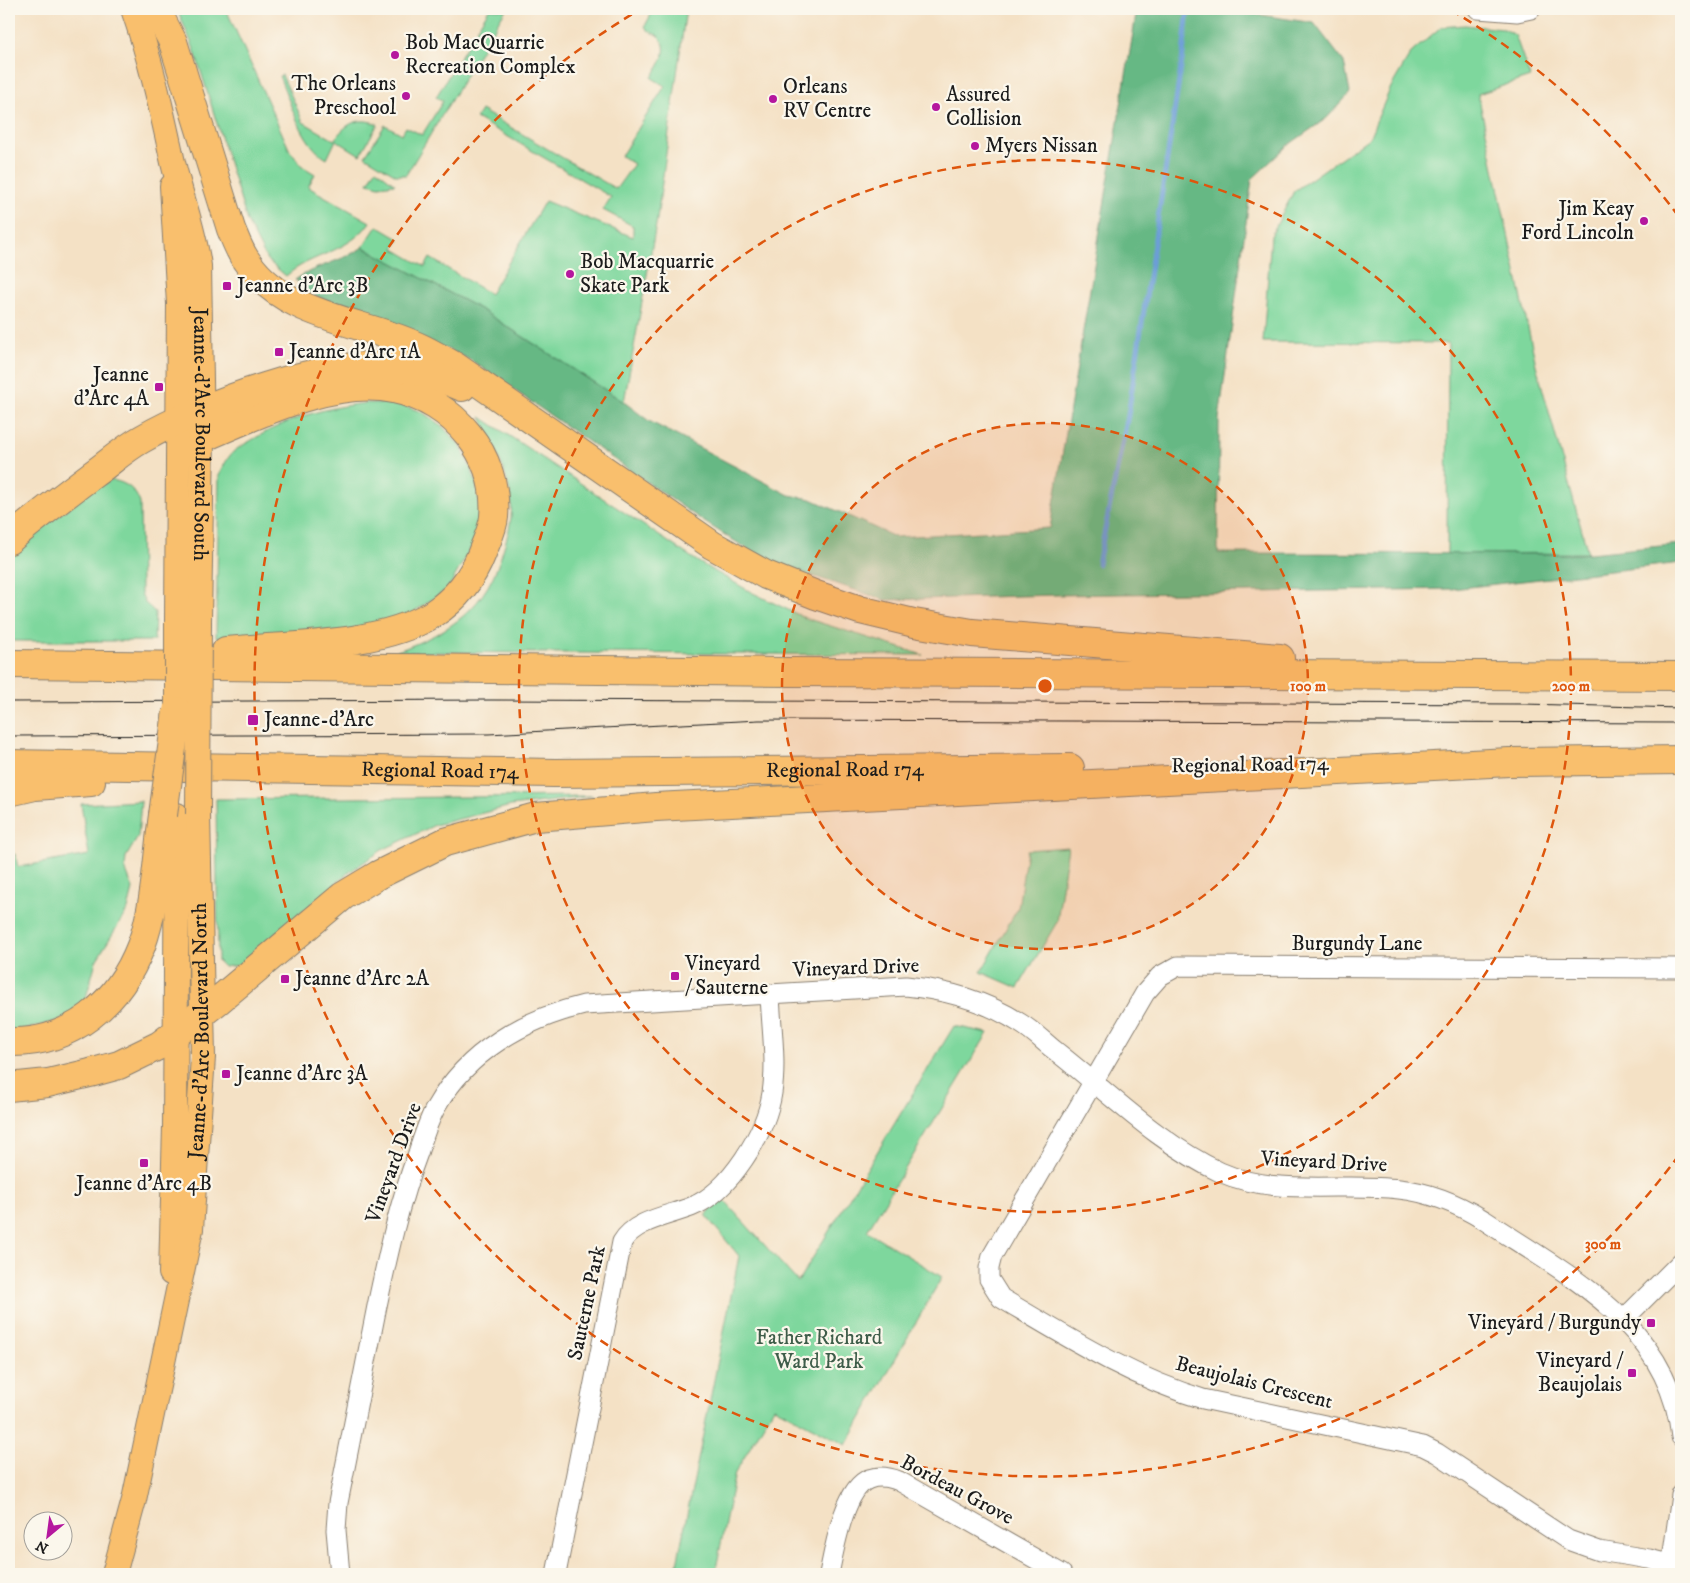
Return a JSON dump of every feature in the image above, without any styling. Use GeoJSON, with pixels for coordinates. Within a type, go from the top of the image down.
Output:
{"type":"FeatureCollection","features":[{"type":"Feature","properties":{"kind":"highway"},"geometry":{"type":"LineString","coordinates":[[156,9],[173,42],[231,229],[240,250],[259,276],[281,293],[306,307],[393,336],[436,356],[526,414],[712,545],[766,575],[860,610],[914,623],[972,633],[1496,675]]}},
{"type":"Feature","properties":{"kind":"highway"},"geometry":{"type":"LineString","coordinates":[[9,540],[128,448],[202,410],[306,376],[344,368],[396,367],[434,375],[526,414]]}},
{"type":"Feature","properties":{"kind":"highway"},"geometry":{"type":"LineString","coordinates":[[9,658],[188,655],[374,636],[405,627],[432,614],[457,596],[476,568],[494,518],[489,470],[477,446],[464,429],[444,410],[420,396],[393,388],[362,386],[327,391],[282,406],[202,438]]}},
{"type":"Feature","properties":{"kind":"highway"},"geometry":{"type":"LineString","coordinates":[[9,664],[773,672],[1681,676]]}},
{"type":"Feature","properties":{"kind":"highway"},"geometry":{"type":"LineString","coordinates":[[9,1042],[42,1039],[67,1032],[91,1018],[112,996],[127,974],[141,946],[180,815],[188,712]]}},
{"type":"Feature","properties":{"kind":"highway","name":"Regional Road 174"},"geometry":{"type":"LineString","coordinates":[[9,764],[446,772],[893,771],[1480,760],[1681,760]]}},
{"type":"Feature","properties":{"kind":"highway"},"geometry":{"type":"LineString","coordinates":[[9,1087],[48,1083],[119,1065],[143,1055],[175,1036],[343,896],[378,875],[445,842],[536,817],[656,807],[1509,762],[1681,760]]}},
{"type":"Feature","properties":{"kind":"highway"},"geometry":{"type":"LineString","coordinates":[[9,792],[35,786],[78,782],[446,772]]}},
{"type":"Feature","properties":{"kind":"main road","name":"Jeanne-d'Arc Boulevard South"},"geometry":{"type":"LineString","coordinates":[[133,9],[148,50],[172,160],[196,243],[200,290],[202,438],[188,621]]}},
{"type":"Feature","properties":{"kind":"main road","name":"Jeanne-d'Arc Boulevard South"},"geometry":{"type":"LineString","coordinates":[[172,160],[173,216],[179,304],[178,421],[188,621],[188,712]]}},
{"type":"Feature","properties":{"kind":"main road","name":"Jeanne-d'Arc Boulevard North"},"geometry":{"type":"LineString","coordinates":[[167,1347],[173,1219],[180,815],[188,712]]}},
{"type":"Feature","properties":{"kind":"main road","name":"Jeanne-d'Arc Boulevard North"},"geometry":{"type":"LineString","coordinates":[[114,1574],[126,1532],[191,1229],[203,1057],[201,1014],[180,815]]}},
{"type":"Feature","properties":{"kind":"main road","name":"Jeanne-d'Arc Boulevard North"},"geometry":{"type":"LineString","coordinates":[[125,1574],[126,1532]]}},
{"type":"Feature","properties":{"kind":"street"},"geometry":{"type":"LineString","coordinates":[[1478,9],[1517,12],[1531,9]]}},
{"type":"Feature","properties":{"kind":"street","name":"Burgundy Lane"},"geometry":{"type":"LineString","coordinates":[[1094,1082],[1152,983],[1178,966],[1681,968]]}},
{"type":"Feature","properties":{"kind":"street","name":"Vineyard Drive"},"geometry":{"type":"LineString","coordinates":[[340,1574],[336,1530],[338,1503],[390,1240],[410,1174],[428,1124],[436,1107],[462,1072],[489,1046],[528,1023],[566,1009],[592,1005],[881,987],[937,989],[986,1005],[1021,1023],[1182,1152],[1238,1178],[1275,1186],[1400,1189],[1426,1194],[1468,1210],[1583,1286],[1624,1319],[1653,1357],[1662,1374],[1672,1395],[1681,1437]]}},
{"type":"Feature","properties":{"kind":"street","name":"Sauterne Park"},"geometry":{"type":"LineString","coordinates":[[556,1574],[622,1242],[633,1228],[694,1206],[713,1195],[738,1169],[767,1112],[772,1092],[770,994]]}},
{"type":"Feature","properties":{"kind":"street","name":"Beaujolais Crescent"},"geometry":{"type":"LineString","coordinates":[[1094,1082],[992,1256],[989,1279],[1001,1298],[1124,1369],[1179,1391],[1423,1446],[1437,1453],[1568,1540],[1599,1552],[1649,1559],[1671,1570]]}},
{"type":"Feature","properties":{"kind":"street"},"geometry":{"type":"LineString","coordinates":[[1624,1319],[1681,1262]]}},
{"type":"Feature","properties":{"kind":"street","name":"Bordeau Grove"},"geometry":{"type":"LineString","coordinates":[[829,1574],[839,1526],[853,1494],[867,1479],[884,1476],[900,1481],[1062,1574]]}},
{"type":"Feature","properties":{"kind":"street"},"geometry":{"type":"LineString","coordinates":[[1671,1570],[1681,1496]]}},
{"type":"Feature","properties":{"kind":"green space"},"geometry":{"type":"Polygon","coordinates":[[[177,9],[226,9],[290,151],[302,166],[315,174],[308,187],[370,222],[352,240],[296,268],[286,276],[267,260],[247,221],[194,49],[177,9]]]}},
{"type":"Feature","properties":{"kind":"green space"},"geometry":{"type":"Polygon","coordinates":[[[489,9],[506,9],[406,175],[396,175],[365,156],[385,125],[402,134],[406,127],[422,135],[443,101],[436,97],[489,9]]]}},
{"type":"Feature","properties":{"kind":"green space"},"geometry":{"type":"Polygon","coordinates":[[[654,9],[686,9],[657,219],[624,402],[480,309],[363,247],[377,226],[399,239],[394,249],[425,267],[430,258],[490,294],[545,201],[633,237],[633,226],[603,210],[611,197],[476,118],[481,110],[616,189],[634,164],[621,156],[665,86],[652,78],[661,62],[664,51],[662,40],[645,26],[654,9]]]}},
{"type":"Feature","properties":{"kind":"green space"},"geometry":{"type":"Polygon","coordinates":[[[1137,9],[1221,9],[1314,23],[1344,62],[1350,93],[1327,118],[1287,146],[1252,179],[1219,419],[1218,553],[1580,554],[1681,544],[1681,563],[1452,589],[1056,595],[885,600],[765,560],[706,523],[472,361],[429,341],[299,288],[300,283],[295,280],[363,247],[480,309],[624,402],[649,421],[789,495],[811,499],[895,537],[1050,528],[1137,9]]]}},
{"type":"Feature","properties":{"kind":"green space"},"geometry":{"type":"Polygon","coordinates":[[[1465,25],[1503,29],[1515,35],[1530,77],[1478,94],[1536,365],[1588,553],[1447,554],[1448,343],[1263,342],[1271,236],[1294,191],[1369,138],[1391,87],[1411,53],[1441,27],[1465,25]]]}},
{"type":"Feature","properties":{"kind":"green space"},"geometry":{"type":"Polygon","coordinates":[[[282,75],[303,122],[334,140],[348,126],[358,121],[378,124],[360,155],[336,140],[327,159],[318,152],[298,122],[279,76],[282,75]]]}},
{"type":"Feature","properties":{"kind":"green space"},"geometry":{"type":"Polygon","coordinates":[[[376,169],[395,184],[379,186],[368,183],[376,169]]]}},
{"type":"Feature","properties":{"kind":"green space"},"geometry":{"type":"Polygon","coordinates":[[[367,403],[396,403],[422,412],[443,427],[461,447],[476,481],[480,511],[475,540],[448,589],[394,625],[284,639],[216,637],[219,475],[227,460],[239,448],[283,424],[324,410],[367,403]]]}},
{"type":"Feature","properties":{"kind":"green space"},"geometry":{"type":"Polygon","coordinates":[[[481,417],[700,563],[751,592],[805,618],[923,655],[395,652],[434,635],[464,615],[488,587],[497,568],[509,529],[511,499],[503,467],[481,417]]]}},
{"type":"Feature","properties":{"kind":"green space"},"geometry":{"type":"Polygon","coordinates":[[[112,480],[130,487],[140,503],[141,594],[145,603],[155,612],[154,641],[9,641],[9,553],[101,483],[112,480]]]}},
{"type":"Feature","properties":{"kind":"green space"},"geometry":{"type":"Polygon","coordinates":[[[593,796],[511,806],[435,825],[382,850],[348,873],[240,965],[224,967],[218,961],[216,799],[593,796]]]}},
{"type":"Feature","properties":{"kind":"green space"},"geometry":{"type":"Polygon","coordinates":[[[141,801],[138,837],[126,857],[125,868],[133,889],[128,909],[96,961],[84,1005],[75,1016],[9,1034],[9,855],[15,854],[18,867],[89,855],[81,804],[141,801]]]}},
{"type":"Feature","properties":{"kind":"green space"},"geometry":{"type":"Polygon","coordinates":[[[1068,847],[1057,922],[1018,988],[981,972],[1018,908],[1027,850],[1068,847]]]}},
{"type":"Feature","properties":{"kind":"green space","name":"Father Richard Ward Park"},"geometry":{"type":"Polygon","coordinates":[[[954,1026],[988,1033],[867,1231],[942,1277],[846,1445],[774,1407],[735,1473],[715,1574],[675,1574],[739,1256],[706,1216],[720,1196],[798,1282],[954,1026]]]}},
{"type":"Feature","properties":{"kind":"waterway"},"geometry":{"type":"LineString","coordinates":[[1098,564],[1128,415],[1183,54],[1188,9]]}},
{"type":"Feature","properties":{"kind":"tram line"},"geometry":{"type":"LineString","coordinates":[[9,702],[491,700],[1523,704],[1681,708]]}},
{"type":"Feature","properties":{"kind":"tram line"},"geometry":{"type":"LineString","coordinates":[[9,736],[488,734],[759,720],[1681,723]]}},
{"type":"Feature","properties":{"kind":"place","name":"Bob MacQuarrie Recreation Complex"},"geometry":{"type":"Point","coordinates":[395,55]}},
{"type":"Feature","properties":{"kind":"place","name":"The Orleans Preschool"},"geometry":{"type":"Point","coordinates":[406,96]}},
{"type":"Feature","properties":{"kind":"place","name":"Orleans RV Centre"},"geometry":{"type":"Point","coordinates":[773,99]}},
{"type":"Feature","properties":{"kind":"place","name":"Assured Collision"},"geometry":{"type":"Point","coordinates":[936,107]}},
{"type":"Feature","properties":{"kind":"place","name":"Myers Nissan"},"geometry":{"type":"Point","coordinates":[975,146]}},
{"type":"Feature","properties":{"kind":"place","name":"Jim Keay Ford Lincoln"},"geometry":{"type":"Point","coordinates":[1644,221]}},
{"type":"Feature","properties":{"kind":"place","name":"Bob Macquarrie Skate Park"},"geometry":{"type":"Point","coordinates":[570,274]}},
{"type":"Feature","properties":{"kind":"place","name":"Jeanne d'Arc 3B"},"geometry":{"type":"Point","coordinates":[227,286]}},
{"type":"Feature","properties":{"kind":"place","name":"Jeanne d'Arc 1A"},"geometry":{"type":"Point","coordinates":[279,352]}},
{"type":"Feature","properties":{"kind":"place","name":"Jeanne d'Arc 4A"},"geometry":{"type":"Point","coordinates":[159,387]}},
{"type":"Feature","properties":{"kind":"place","name":"Jeanne-d'Arc"},"geometry":{"type":"Point","coordinates":[253,720]}},
{"type":"Feature","properties":{"kind":"place","name":"Vineyard / Sauterne"},"geometry":{"type":"Point","coordinates":[675,976]}},
{"type":"Feature","properties":{"kind":"place","name":"Jeanne d'Arc 2A"},"geometry":{"type":"Point","coordinates":[285,979]}},
{"type":"Feature","properties":{"kind":"place","name":"Jeanne d'Arc 3A"},"geometry":{"type":"Point","coordinates":[226,1074]}},
{"type":"Feature","properties":{"kind":"place","name":"Jeanne d'Arc 4B"},"geometry":{"type":"Point","coordinates":[144,1163]}},
{"type":"Feature","properties":{"kind":"place","name":"Vineyard / Burgundy"},"geometry":{"type":"Point","coordinates":[1651,1323]}},
{"type":"Feature","properties":{"kind":"place","name":"Vineyard / Beaujolais"},"geometry":{"type":"Point","coordinates":[1632,1373]}}]}
